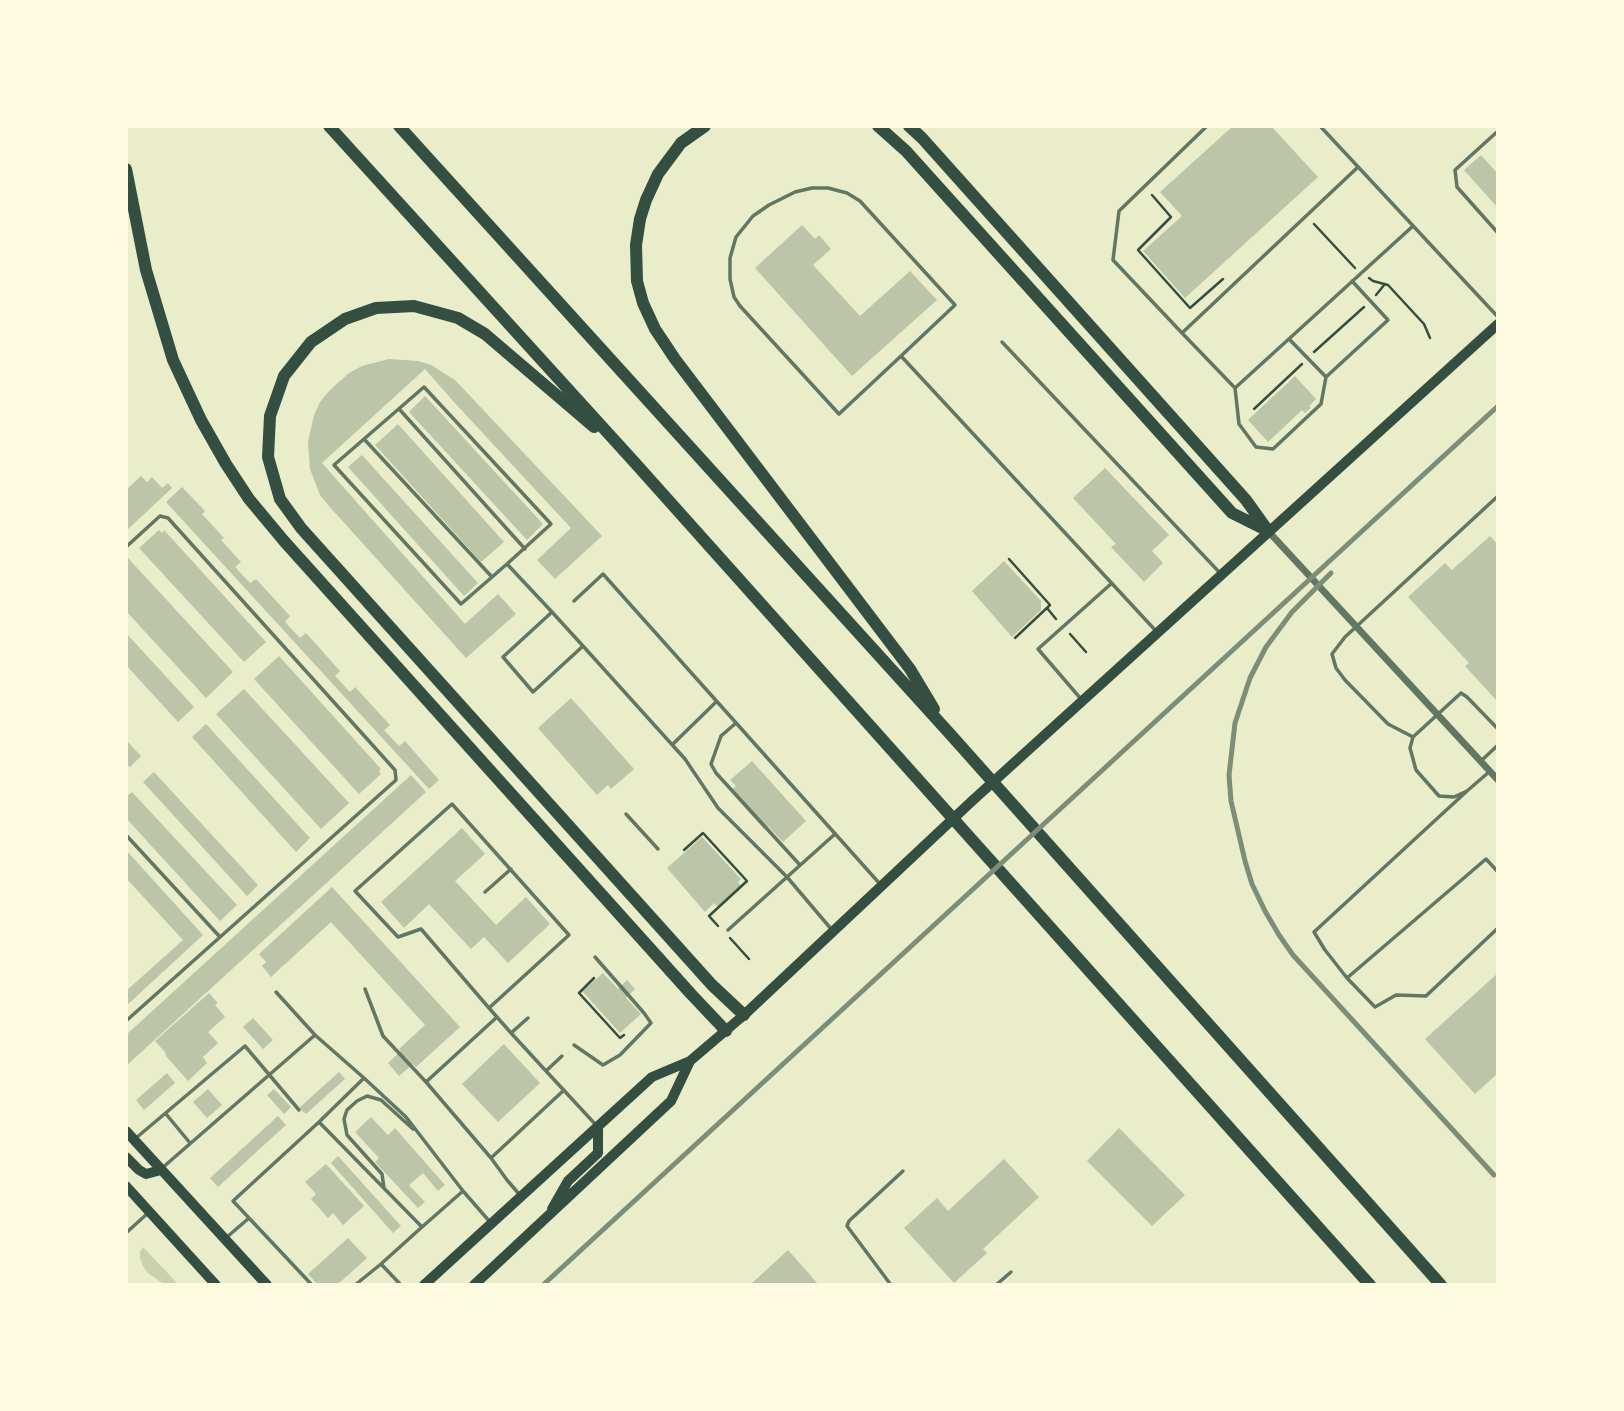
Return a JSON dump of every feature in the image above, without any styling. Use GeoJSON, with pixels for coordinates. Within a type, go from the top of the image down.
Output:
{"type":"FeatureCollection","features":[{"type":"Feature","properties":{"kind":"highway"},"geometry":{"type":"LineString","coordinates":[[329,126],[636,464],[1370,1285]]}},
{"type":"Feature","properties":{"kind":"highway"},"geometry":{"type":"LineString","coordinates":[[399,126],[1067,865],[1441,1285]]}},
{"type":"Feature","properties":{"kind":"highway"},"geometry":{"type":"LineString","coordinates":[[705,126],[681,143],[658,174],[646,200],[636,245],[637,281],[643,303],[655,329],[675,359],[910,669],[951,736]]}},
{"type":"Feature","properties":{"kind":"highway"},"geometry":{"type":"LineString","coordinates":[[878,126],[906,150],[1232,513],[1268,531]]}},
{"type":"Feature","properties":{"kind":"highway"},"geometry":{"type":"LineString","coordinates":[[909,126],[1247,500],[1268,531]]}},
{"type":"Feature","properties":{"kind":"highway"},"geometry":{"type":"LineString","coordinates":[[126,169],[146,270],[173,360],[201,420],[249,499],[726,1031]]}},
{"type":"Feature","properties":{"kind":"highway"},"geometry":{"type":"LineString","coordinates":[[636,464],[485,334],[458,318],[414,306],[376,308],[345,319],[311,342],[284,376],[270,416],[268,457],[280,499],[301,528],[712,985],[744,1015]]}},
{"type":"Feature","properties":{"kind":"main road"},"geometry":{"type":"LineString","coordinates":[[424,1285],[652,1077],[690,1061],[744,1015],[1082,700],[1498,324]]}},
{"type":"Feature","properties":{"kind":"main road"},"geometry":{"type":"LineString","coordinates":[[474,1285],[671,1101],[690,1061]]}},
{"type":"Feature","properties":{"kind":"main road"},"geometry":{"type":"LineString","coordinates":[[548,1217],[568,1181],[598,1153],[598,1127]]}},
{"type":"Feature","properties":{"kind":"main road"},"geometry":{"type":"LineString","coordinates":[[126,1131],[267,1285]]}},
{"type":"Feature","properties":{"kind":"main road"},"geometry":{"type":"LineString","coordinates":[[126,1157],[146,1174],[161,1170]]}},
{"type":"Feature","properties":{"kind":"main road"},"geometry":{"type":"LineString","coordinates":[[126,1186],[216,1285]]}},
{"type":"Feature","properties":{"kind":"street"},"geometry":{"type":"LineString","coordinates":[[1268,531],[1498,780]]}},
{"type":"Feature","properties":{"kind":"lane"},"geometry":{"type":"LineString","coordinates":[[1207,126],[1119,211],[1113,260],[1235,388],[1239,424],[1256,447],[1273,449],[1321,404],[1326,377],[1388,320],[1352,281]]}},
{"type":"Feature","properties":{"kind":"lane"},"geometry":{"type":"LineString","coordinates":[[1320,126],[1498,317]]}},
{"type":"Feature","properties":{"kind":"lane"},"geometry":{"type":"LineString","coordinates":[[1498,131],[1455,170],[1457,187],[1498,233]]}},
{"type":"Feature","properties":{"kind":"lane"},"geometry":{"type":"LineString","coordinates":[[1182,333],[1358,167]]}},
{"type":"Feature","properties":{"kind":"lane"},"geometry":{"type":"LineString","coordinates":[[812,188],[828,188],[847,193],[860,201],[955,305],[901,356],[839,414],[734,297],[730,279],[730,258],[736,237],[753,216],[795,192],[812,188]]}},
{"type":"Feature","properties":{"kind":"lane"},"geometry":{"type":"LineString","coordinates":[[1235,388],[1413,226]]}},
{"type":"Feature","properties":{"kind":"lane"},"geometry":{"type":"LineString","coordinates":[[1289,339],[1326,377]]}},
{"type":"Feature","properties":{"kind":"lane"},"geometry":{"type":"LineString","coordinates":[[1002,342],[1221,574]]}},
{"type":"Feature","properties":{"kind":"lane"},"geometry":{"type":"LineString","coordinates":[[901,356],[1157,632]]}},
{"type":"Feature","properties":{"kind":"lane"},"geometry":{"type":"LineString","coordinates":[[424,387],[551,524],[461,604],[334,465],[364,439],[424,387]]}},
{"type":"Feature","properties":{"kind":"lane"},"geometry":{"type":"LineString","coordinates":[[399,409],[524,549]]}},
{"type":"Feature","properties":{"kind":"lane"},"geometry":{"type":"LineString","coordinates":[[364,439],[492,577]]}},
{"type":"Feature","properties":{"kind":"lane"},"geometry":{"type":"LineString","coordinates":[[1413,737],[1388,724],[1345,681],[1336,668],[1332,654],[1345,637],[1498,496]]}},
{"type":"Feature","properties":{"kind":"lane"},"geometry":{"type":"LineString","coordinates":[[126,547],[160,516],[168,518],[395,770],[396,780],[126,1021]]}},
{"type":"Feature","properties":{"kind":"lane"},"geometry":{"type":"LineString","coordinates":[[507,564],[685,759],[718,808],[787,877],[833,931]]}},
{"type":"Feature","properties":{"kind":"lane"},"geometry":{"type":"LineString","coordinates":[[574,601],[603,575],[882,885]]}},
{"type":"Feature","properties":{"kind":"lane"},"geometry":{"type":"LineString","coordinates":[[1082,700],[1038,649],[1112,583]]}},
{"type":"Feature","properties":{"kind":"lane"},"geometry":{"type":"LineString","coordinates":[[552,612],[503,657],[533,692],[583,646]]}},
{"type":"Feature","properties":{"kind":"lane"},"geometry":{"type":"LineString","coordinates":[[1467,791],[1454,797],[1439,796],[1416,771],[1410,748],[1413,737],[1461,693],[1498,729]]}},
{"type":"Feature","properties":{"kind":"lane"},"geometry":{"type":"LineString","coordinates":[[672,745],[716,702]]}},
{"type":"Feature","properties":{"kind":"lane"},"geometry":{"type":"LineString","coordinates":[[736,723],[721,736],[711,764],[716,773],[800,865]]}},
{"type":"Feature","properties":{"kind":"lane"},"geometry":{"type":"LineString","coordinates":[[1481,761],[1498,745]]}},
{"type":"Feature","properties":{"kind":"lane"},"geometry":{"type":"LineString","coordinates":[[1490,771],[1314,932],[1347,978],[1375,1007],[1396,995],[1426,996],[1498,928]]}},
{"type":"Feature","properties":{"kind":"lane"},"geometry":{"type":"LineString","coordinates":[[489,1008],[569,934],[452,804],[355,891],[398,937],[421,929],[489,1008],[511,1033],[598,1127]]}},
{"type":"Feature","properties":{"kind":"lane"},"geometry":{"type":"LineString","coordinates":[[626,814],[658,849]]}},
{"type":"Feature","properties":{"kind":"lane"},"geometry":{"type":"LineString","coordinates":[[728,930],[835,834]]}},
{"type":"Feature","properties":{"kind":"lane"},"geometry":{"type":"LineString","coordinates":[[126,835],[220,937]]}},
{"type":"Feature","properties":{"kind":"lane"},"geometry":{"type":"LineString","coordinates":[[1347,978],[1486,859],[1498,872]]}},
{"type":"Feature","properties":{"kind":"lane"},"geometry":{"type":"LineString","coordinates":[[485,892],[511,869]]}},
{"type":"Feature","properties":{"kind":"lane"},"geometry":{"type":"LineString","coordinates":[[574,1045],[603,1065],[620,1055],[651,1023],[595,957]]}},
{"type":"Feature","properties":{"kind":"lane"},"geometry":{"type":"LineString","coordinates":[[365,989],[383,1036],[426,1082],[522,1196]]}},
{"type":"Feature","properties":{"kind":"lane"},"geometry":{"type":"LineString","coordinates":[[276,992],[316,1035],[406,1117],[491,1224]]}},
{"type":"Feature","properties":{"kind":"lane"},"geometry":{"type":"LineString","coordinates":[[426,1082],[497,1017]]}},
{"type":"Feature","properties":{"kind":"lane"},"geometry":{"type":"LineString","coordinates":[[511,1033],[528,1018]]}},
{"type":"Feature","properties":{"kind":"lane"},"geometry":{"type":"LineString","coordinates":[[161,1170],[316,1035]]}},
{"type":"Feature","properties":{"kind":"lane"},"geometry":{"type":"LineString","coordinates":[[134,1140],[245,1046],[299,1110]]}},
{"type":"Feature","properties":{"kind":"lane"},"geometry":{"type":"LineString","coordinates":[[546,1071],[562,1056]]}},
{"type":"Feature","properties":{"kind":"lane"},"geometry":{"type":"LineString","coordinates":[[312,1285],[233,1201],[364,1078]]}},
{"type":"Feature","properties":{"kind":"lane"},"geometry":{"type":"LineString","coordinates":[[491,1158],[564,1090]]}},
{"type":"Feature","properties":{"kind":"lane"},"geometry":{"type":"LineString","coordinates":[[384,1188],[382,1174],[347,1135],[344,1119],[347,1110],[367,1096],[381,1100],[422,1138]]}},
{"type":"Feature","properties":{"kind":"lane"},"geometry":{"type":"LineString","coordinates":[[166,1114],[190,1143]]}},
{"type":"Feature","properties":{"kind":"lane"},"geometry":{"type":"LineString","coordinates":[[319,1122],[422,1227]]}},
{"type":"Feature","properties":{"kind":"lane"},"geometry":{"type":"LineString","coordinates":[[891,1285],[847,1226],[849,1221],[903,1171]]}},
{"type":"Feature","properties":{"kind":"lane"},"geometry":{"type":"LineString","coordinates":[[355,1285],[463,1191]]}},
{"type":"Feature","properties":{"kind":"lane"},"geometry":{"type":"LineString","coordinates":[[126,1233],[149,1212]]}},
{"type":"Feature","properties":{"kind":"lane"},"geometry":{"type":"LineString","coordinates":[[225,1239],[249,1218]]}},
{"type":"Feature","properties":{"kind":"lane"},"geometry":{"type":"LineString","coordinates":[[381,1264],[401,1285]]}},
{"type":"Feature","properties":{"kind":"lane"},"geometry":{"type":"LineString","coordinates":[[996,1285],[1011,1272]]}},
{"type":"Feature","properties":{"kind":"path"},"geometry":{"type":"LineString","coordinates":[[1152,195],[1171,217],[1138,250],[1190,309],[1230,272]]}},
{"type":"Feature","properties":{"kind":"path"},"geometry":{"type":"LineString","coordinates":[[1254,409],[1385,284]]}},
{"type":"Feature","properties":{"kind":"path"},"geometry":{"type":"LineString","coordinates":[[1009,559],[1050,605],[1015,638]]}},
{"type":"Feature","properties":{"kind":"path"},"geometry":{"type":"LineString","coordinates":[[684,850],[703,833],[747,881],[709,916],[748,959]]}},
{"type":"Feature","properties":{"kind":"path"},"geometry":{"type":"LineString","coordinates":[[594,978],[579,993],[620,1038],[646,1015]]}},
{"type":"Feature","properties":{"kind":"green space"},"geometry":{"type":"Polygon","coordinates":[[[143,1247],[179,1285],[165,1285],[148,1273],[140,1258],[143,1247]]]}},
{"type":"Feature","properties":{"kind":"building"},"geometry":{"type":"Polygon","coordinates":[[[1233,126],[1271,126],[1318,177],[1185,298],[1143,251],[1182,216],[1160,192],[1233,126]]]}},
{"type":"Feature","properties":{"kind":"building"},"geometry":{"type":"Polygon","coordinates":[[[1481,155],[1498,174],[1498,208],[1464,170],[1481,155]]]}},
{"type":"Feature","properties":{"kind":"building"},"geometry":{"type":"Polygon","coordinates":[[[802,225],[815,239],[819,235],[831,249],[813,265],[860,316],[910,271],[937,300],[852,376],[755,268],[802,225]]]}},
{"type":"Feature","properties":{"kind":"building"},"geometry":{"type":"Polygon","coordinates":[[[389,359],[418,361],[431,365],[455,380],[602,536],[555,579],[537,560],[571,528],[425,369],[322,463],[465,624],[498,594],[516,614],[466,658],[329,506],[320,495],[310,469],[308,442],[320,402],[349,373],[362,366],[389,359]]]}},
{"type":"Feature","properties":{"kind":"building"},"geometry":{"type":"Polygon","coordinates":[[[1295,376],[1316,399],[1309,406],[1311,408],[1305,413],[1302,410],[1268,442],[1248,420],[1295,376]]]}},
{"type":"Feature","properties":{"kind":"building"},"geometry":{"type":"Polygon","coordinates":[[[425,396],[543,524],[527,540],[409,412],[425,396]]]}},
{"type":"Feature","properties":{"kind":"building"},"geometry":{"type":"Polygon","coordinates":[[[398,424],[504,542],[481,562],[375,445],[398,424]]]}},
{"type":"Feature","properties":{"kind":"building"},"geometry":{"type":"Polygon","coordinates":[[[362,455],[478,583],[464,596],[348,467],[362,455]]]}},
{"type":"Feature","properties":{"kind":"building"},"geometry":{"type":"Polygon","coordinates":[[[1105,468],[1169,535],[1152,551],[1163,563],[1144,582],[1111,547],[1116,544],[1073,498],[1105,468]]]}},
{"type":"Feature","properties":{"kind":"building"},"geometry":{"type":"Polygon","coordinates":[[[141,476],[147,482],[152,477],[162,488],[168,483],[172,488],[126,531],[126,490],[141,476]]]}},
{"type":"Feature","properties":{"kind":"building"},"geometry":{"type":"Polygon","coordinates":[[[182,487],[205,511],[202,514],[241,562],[235,567],[250,583],[256,579],[290,616],[285,622],[300,638],[306,633],[340,671],[335,676],[350,692],[355,687],[390,725],[384,730],[399,746],[405,741],[439,780],[429,789],[166,502],[182,487]]]}},
{"type":"Feature","properties":{"kind":"building"},"geometry":{"type":"Polygon","coordinates":[[[159,530],[162,533],[164,530],[266,642],[244,662],[139,548],[159,530]]]}},
{"type":"Feature","properties":{"kind":"building"},"geometry":{"type":"Polygon","coordinates":[[[1490,536],[1498,545],[1498,702],[1465,666],[1469,663],[1408,597],[1445,563],[1452,570],[1490,536]]]}},
{"type":"Feature","properties":{"kind":"building"},"geometry":{"type":"Polygon","coordinates":[[[128,558],[233,672],[206,698],[126,611],[128,558]]]}},
{"type":"Feature","properties":{"kind":"building"},"geometry":{"type":"Polygon","coordinates":[[[1004,561],[1041,601],[1041,610],[1012,637],[972,591],[1004,561]]]}},
{"type":"Feature","properties":{"kind":"building"},"geometry":{"type":"Polygon","coordinates":[[[126,633],[194,707],[178,722],[126,665],[126,633]]]}},
{"type":"Feature","properties":{"kind":"building"},"geometry":{"type":"Polygon","coordinates":[[[279,656],[381,769],[381,774],[359,794],[254,679],[279,656]]]}},
{"type":"Feature","properties":{"kind":"building"},"geometry":{"type":"Polygon","coordinates":[[[244,689],[349,803],[321,829],[216,714],[244,689]]]}},
{"type":"Feature","properties":{"kind":"building"},"geometry":{"type":"Polygon","coordinates":[[[571,698],[634,769],[611,789],[608,785],[597,795],[538,728],[571,698]]]}},
{"type":"Feature","properties":{"kind":"building"},"geometry":{"type":"Polygon","coordinates":[[[206,724],[310,838],[296,852],[192,737],[206,724]]]}},
{"type":"Feature","properties":{"kind":"building"},"geometry":{"type":"Polygon","coordinates":[[[126,740],[141,756],[130,767],[126,763],[126,740]]]}},
{"type":"Feature","properties":{"kind":"building"},"geometry":{"type":"Polygon","coordinates":[[[752,761],[806,821],[783,842],[768,826],[764,829],[730,791],[736,786],[730,780],[752,761]]]}},
{"type":"Feature","properties":{"kind":"building"},"geometry":{"type":"Polygon","coordinates":[[[154,772],[258,885],[247,896],[143,782],[154,772]]]}},
{"type":"Feature","properties":{"kind":"building"},"geometry":{"type":"Polygon","coordinates":[[[411,775],[426,792],[126,1066],[126,1035],[411,775]]]}},
{"type":"Feature","properties":{"kind":"building"},"geometry":{"type":"Polygon","coordinates":[[[132,792],[237,905],[220,921],[126,818],[126,797],[132,792]]]}},
{"type":"Feature","properties":{"kind":"building"},"geometry":{"type":"Polygon","coordinates":[[[462,828],[485,854],[455,881],[496,925],[526,897],[550,924],[508,963],[484,937],[471,949],[429,904],[404,928],[381,902],[462,828]]]}},
{"type":"Feature","properties":{"kind":"building"},"geometry":{"type":"Polygon","coordinates":[[[702,837],[741,879],[738,882],[742,887],[719,908],[714,903],[705,912],[667,868],[702,837]]]}},
{"type":"Feature","properties":{"kind":"building"},"geometry":{"type":"Polygon","coordinates":[[[126,850],[203,935],[126,1006],[126,991],[183,940],[126,878],[126,850]]]}},
{"type":"Feature","properties":{"kind":"building"},"geometry":{"type":"Polygon","coordinates":[[[332,887],[460,1027],[416,1067],[413,1064],[399,1076],[388,1063],[425,1025],[331,922],[271,977],[262,966],[266,962],[259,954],[332,887]]]}},
{"type":"Feature","properties":{"kind":"building"},"geometry":{"type":"Polygon","coordinates":[[[603,973],[618,989],[627,980],[635,989],[626,998],[641,1014],[620,1033],[582,991],[603,973]]]}},
{"type":"Feature","properties":{"kind":"building"},"geometry":{"type":"Polygon","coordinates":[[[1498,973],[1498,1073],[1475,1094],[1425,1039],[1498,973]]]}},
{"type":"Feature","properties":{"kind":"building"},"geometry":{"type":"Polygon","coordinates":[[[209,993],[225,1017],[208,1032],[218,1043],[203,1057],[207,1063],[188,1081],[155,1041],[209,993]]]}},
{"type":"Feature","properties":{"kind":"building"},"geometry":{"type":"Polygon","coordinates":[[[253,1018],[273,1040],[263,1049],[243,1027],[253,1018]]]}},
{"type":"Feature","properties":{"kind":"building"},"geometry":{"type":"Polygon","coordinates":[[[504,1044],[540,1083],[498,1122],[462,1084],[504,1044]]]}},
{"type":"Feature","properties":{"kind":"building"},"geometry":{"type":"Polygon","coordinates":[[[339,1072],[345,1079],[306,1114],[299,1108],[339,1072]]]}},
{"type":"Feature","properties":{"kind":"building"},"geometry":{"type":"Polygon","coordinates":[[[167,1073],[175,1083],[144,1110],[136,1100],[167,1073]]]}},
{"type":"Feature","properties":{"kind":"building"},"geometry":{"type":"Polygon","coordinates":[[[208,1089],[222,1105],[207,1118],[193,1102],[208,1089]]]}},
{"type":"Feature","properties":{"kind":"building"},"geometry":{"type":"Polygon","coordinates":[[[274,1089],[291,1107],[284,1114],[267,1095],[274,1089]]]}},
{"type":"Feature","properties":{"kind":"building"},"geometry":{"type":"Polygon","coordinates":[[[278,1116],[286,1125],[218,1187],[210,1178],[278,1116]]]}},
{"type":"Feature","properties":{"kind":"building"},"geometry":{"type":"Polygon","coordinates":[[[371,1117],[388,1135],[395,1128],[445,1185],[438,1191],[423,1173],[409,1185],[425,1202],[418,1208],[375,1162],[379,1158],[355,1132],[371,1117]]]}},
{"type":"Feature","properties":{"kind":"building"},"geometry":{"type":"Polygon","coordinates":[[[1119,1128],[1185,1195],[1152,1226],[1087,1161],[1119,1128]]]}},
{"type":"Feature","properties":{"kind":"building"},"geometry":{"type":"Polygon","coordinates":[[[338,1156],[401,1226],[393,1233],[331,1163],[338,1156]]]}},
{"type":"Feature","properties":{"kind":"building"},"geometry":{"type":"Polygon","coordinates":[[[1004,1159],[1039,1197],[983,1249],[987,1253],[954,1283],[904,1228],[937,1198],[948,1211],[1004,1159]]]}},
{"type":"Feature","properties":{"kind":"building"},"geometry":{"type":"Polygon","coordinates":[[[326,1164],[364,1206],[343,1225],[333,1213],[328,1218],[311,1199],[316,1194],[305,1182],[326,1164]]]}},
{"type":"Feature","properties":{"kind":"building"},"geometry":{"type":"Polygon","coordinates":[[[348,1238],[367,1258],[337,1285],[318,1285],[308,1274],[348,1238]]]}},
{"type":"Feature","properties":{"kind":"building"},"geometry":{"type":"Polygon","coordinates":[[[788,1250],[818,1284],[750,1285],[788,1250]]]}},
{"type":"Feature","properties":{"kind":"railway"},"geometry":{"type":"LineString","coordinates":[[543,1285],[1498,406]]}},
{"type":"Feature","properties":{"kind":"railway"},"geometry":{"type":"LineString","coordinates":[[1331,573],[1292,612],[1266,647],[1250,678],[1235,723],[1229,775],[1231,801],[1245,861],[1265,911],[1293,955],[1494,1175]]}}]}
